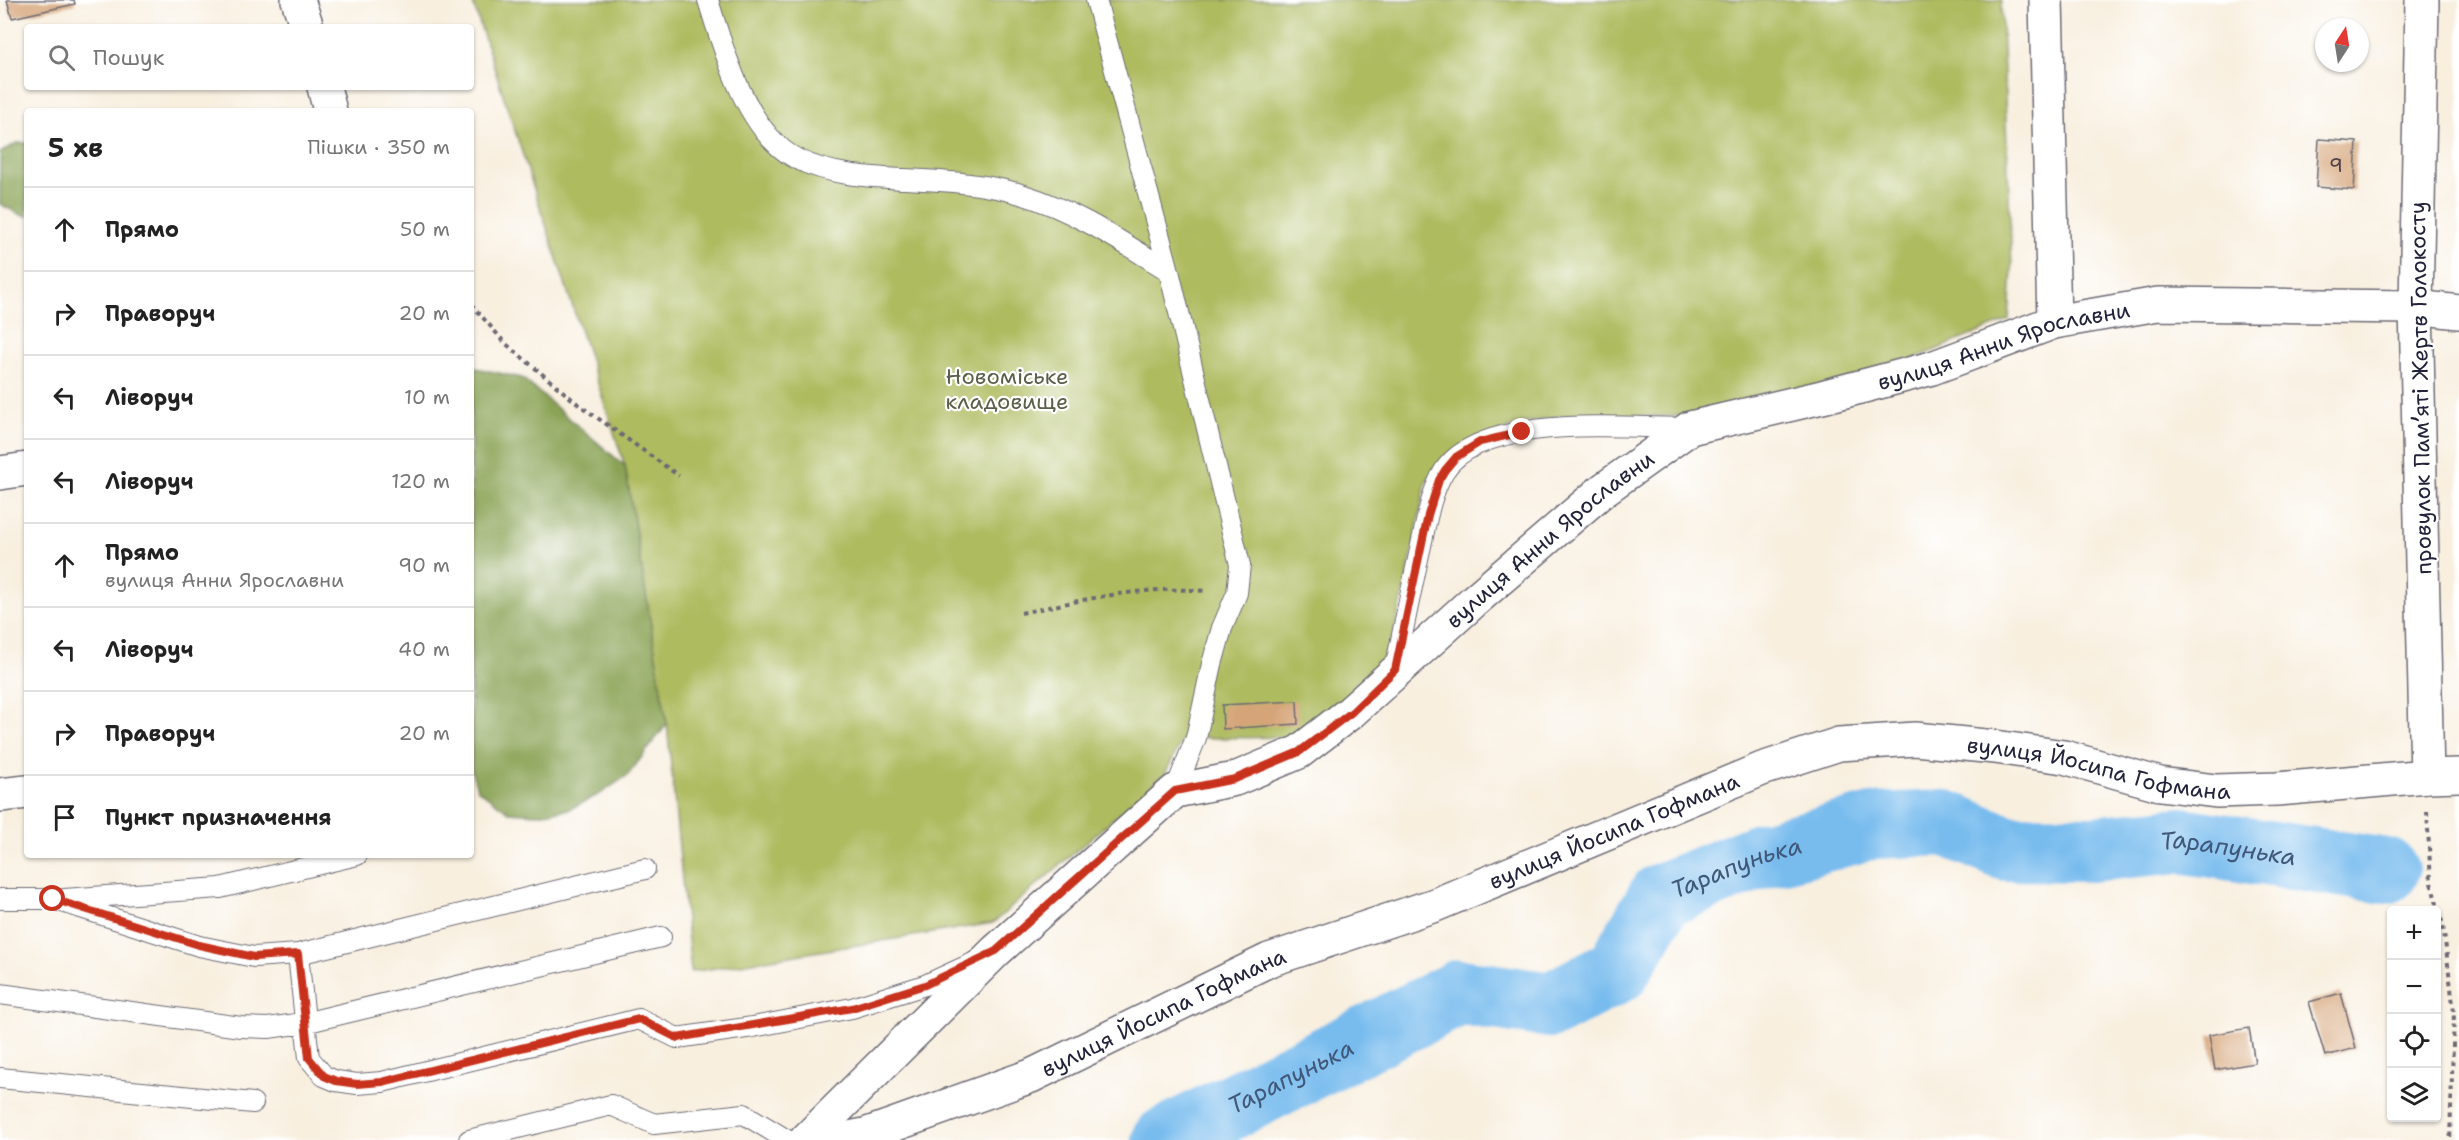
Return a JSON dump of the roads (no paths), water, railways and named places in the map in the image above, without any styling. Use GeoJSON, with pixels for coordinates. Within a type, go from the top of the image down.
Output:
{"type":"FeatureCollection","features":[{"type":"Feature","properties":{"kind":"street"},"geometry":{"type":"LineString","coordinates":[[298,0],[306,24]]}},
{"type":"Feature","properties":{"kind":"street"},"geometry":{"type":"LineString","coordinates":[[2046,0],[2054,322]]}},
{"type":"Feature","properties":{"kind":"street","name":"провулок Памʼяті Жертв Голокосту"},"geometry":{"type":"LineString","coordinates":[[2422,0],[2416,307],[2427,776]]}},
{"type":"Feature","properties":{"kind":"street"},"geometry":{"type":"LineString","coordinates":[[325,90],[329,108]]}},
{"type":"Feature","properties":{"kind":"street","name":"вулиця Анни Ярославни"},"geometry":{"type":"LineString","coordinates":[[1175,791],[1235,779],[1299,752],[1352,712],[1395,670],[1603,490],[1690,428],[1932,368],[2054,322],[2158,304],[2416,307],[2459,312]]}},
{"type":"Feature","properties":{"kind":"street"},"geometry":{"type":"LineString","coordinates":[[0,473],[24,469]]}},
{"type":"Feature","properties":{"kind":"street","name":"вулиця Йосипа Гофмана"},"geometry":{"type":"LineString","coordinates":[[839,1140],[865,1135],[1030,1076],[1269,960],[1436,905],[1762,769],[1839,744],[1915,739],[1995,747],[2064,757],[2160,784],[2216,791],[2277,789],[2459,775]]}},
{"type":"Feature","properties":{"kind":"street"},"geometry":{"type":"LineString","coordinates":[[806,1140],[996,951],[1175,791]]}},
{"type":"Feature","properties":{"kind":"street"},"geometry":{"type":"LineString","coordinates":[[0,795],[24,792]]}},
{"type":"Feature","properties":{"kind":"lane"},"geometry":{"type":"LineString","coordinates":[[708,0],[726,56],[746,103],[774,141],[796,159],[823,168],[866,177],[983,186],[1024,195],[1068,213],[1169,270]]}},
{"type":"Feature","properties":{"kind":"lane"},"geometry":{"type":"LineString","coordinates":[[1096,0],[1169,270],[1240,565],[1236,593],[1212,664],[1196,738],[1175,791]]}},
{"type":"Feature","properties":{"kind":"lane"},"geometry":{"type":"LineString","coordinates":[[1395,670],[1428,515],[1439,480],[1456,457],[1480,442],[1499,436],[1542,429],[1690,428]]}},
{"type":"Feature","properties":{"kind":"lane"},"geometry":{"type":"LineString","coordinates":[[0,899],[53,899],[220,888],[345,858]]}},
{"type":"Feature","properties":{"kind":"lane"},"geometry":{"type":"LineString","coordinates":[[53,899],[199,945],[254,957],[298,954],[645,869]]}},
{"type":"Feature","properties":{"kind":"lane"},"geometry":{"type":"LineString","coordinates":[[0,994],[254,1028],[304,1023],[661,937]]}},
{"type":"Feature","properties":{"kind":"lane"},"geometry":{"type":"LineString","coordinates":[[298,954],[309,1058],[324,1076],[349,1084],[382,1082],[639,1019],[677,1038],[852,1008],[925,985],[996,951]]}},
{"type":"Feature","properties":{"kind":"lane"},"geometry":{"type":"LineString","coordinates":[[0,1078],[253,1103]]}},
{"type":"Feature","properties":{"kind":"lane"},"geometry":{"type":"LineString","coordinates":[[469,1140],[611,1105],[654,1124],[744,1114],[787,1140]]}},
{"type":"Feature","properties":{"kind":"waterway","name":"Тарапунька"},"geometry":{"type":"LineString","coordinates":[[1165,1140],[1460,992],[1551,1005],[1618,970],[1661,896],[1760,856],[1873,826],[1945,823],[2006,848],[2092,849],[2180,840],[2386,871]]}},
{"type":"Feature","properties":{"kind":"park label","name":"Новоміське кладовище"},"geometry":{"type":"Point","coordinates":[1007,388]}}]}
